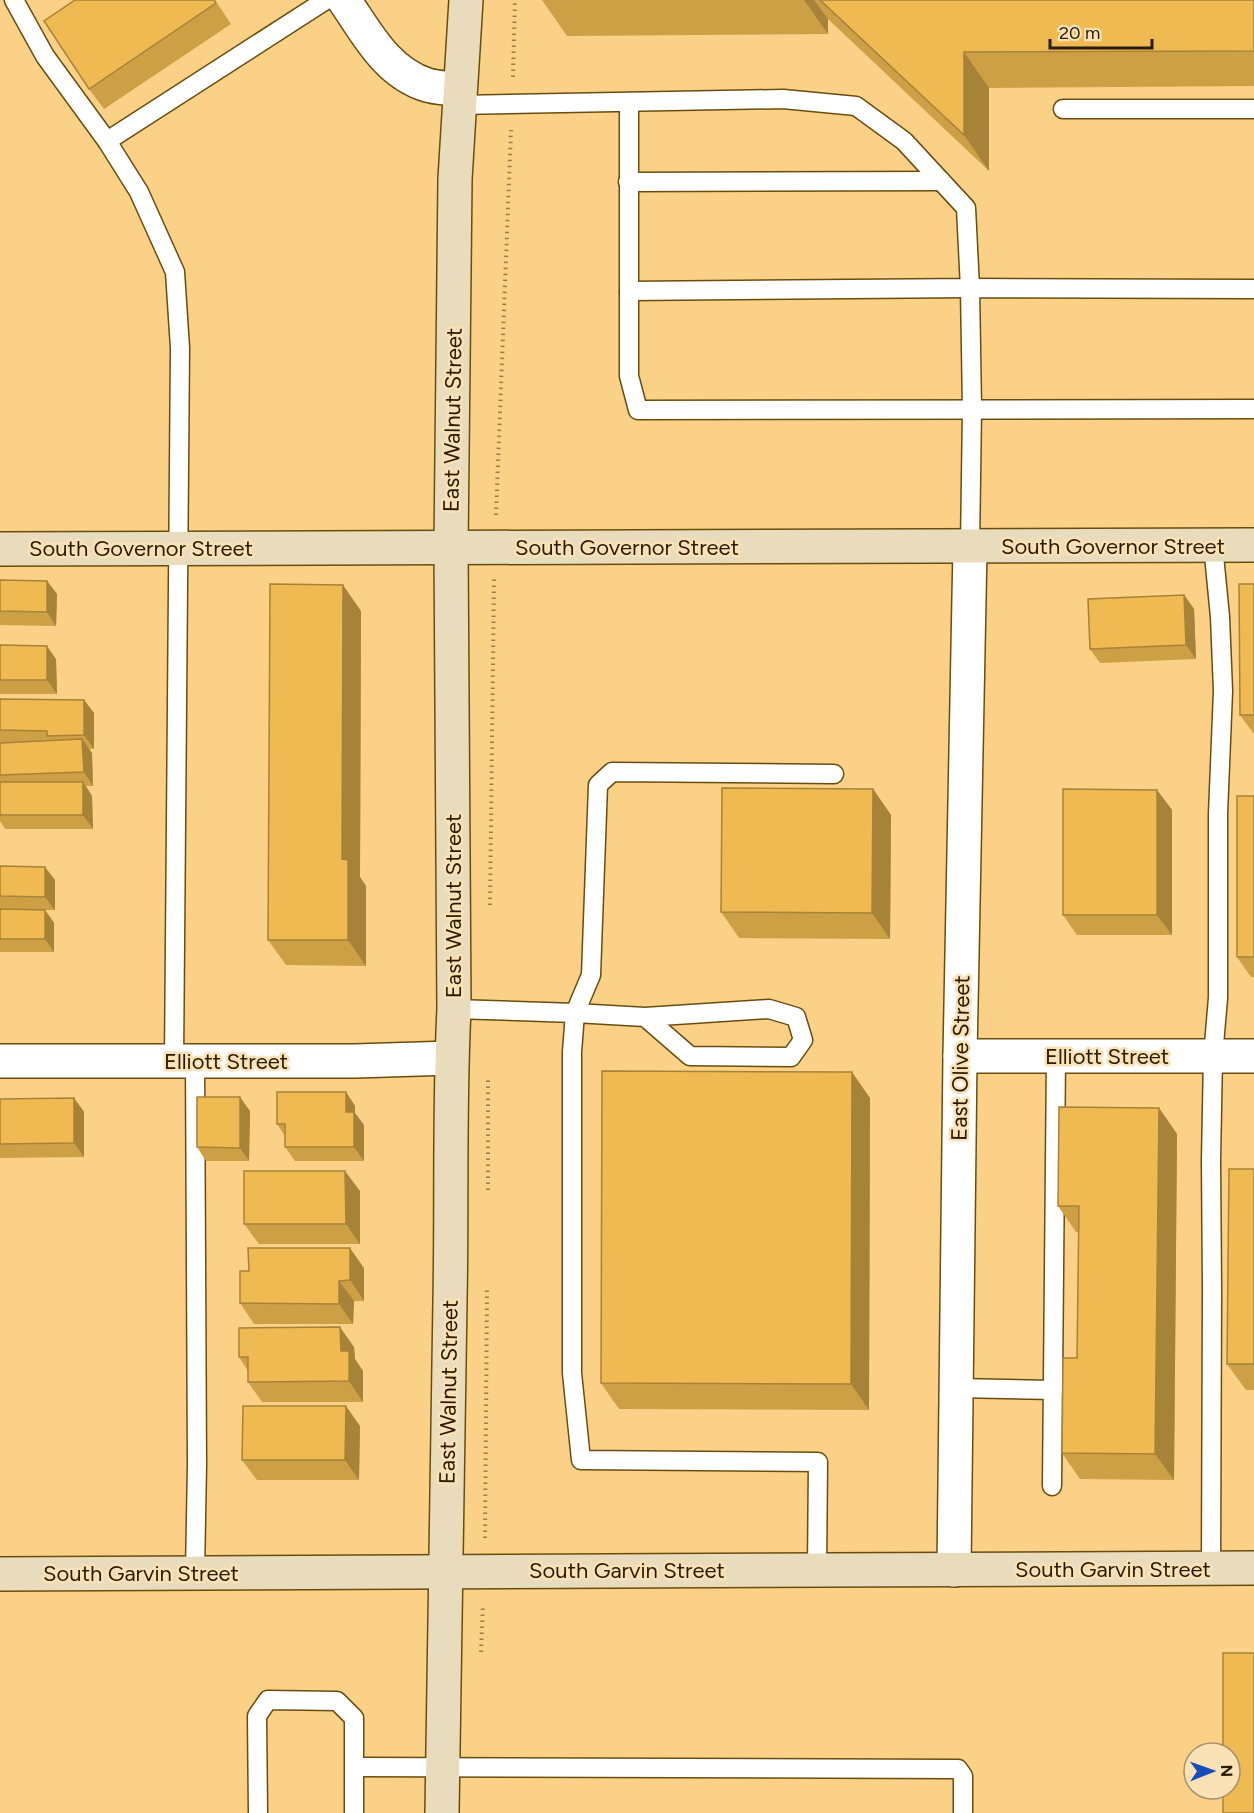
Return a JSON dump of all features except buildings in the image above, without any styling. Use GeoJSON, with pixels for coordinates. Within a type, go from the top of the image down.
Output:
{"type":"FeatureCollection","features":[{"type":"Feature","properties":{"kind":"main road","name":"East Walnut Street"},"geometry":{"type":"LineString","coordinates":[[442,1813],[444,1571],[450,1311],[451,1058],[454,1009],[451,547],[455,179],[466,0]]}},
{"type":"Feature","properties":{"kind":"main road","name":"South Governor Street"},"geometry":{"type":"LineString","coordinates":[[0,549],[1254,545]]}},
{"type":"Feature","properties":{"kind":"main road","name":"South Garvin Street"},"geometry":{"type":"LineString","coordinates":[[0,1574],[1254,1568]]}},
{"type":"Feature","properties":{"kind":"street"},"geometry":{"type":"LineString","coordinates":[[344,0],[381,54],[404,75],[459,98]]}},
{"type":"Feature","properties":{"kind":"street","name":"East Olive Street"},"geometry":{"type":"LineString","coordinates":[[954,1570],[960,1056],[970,547]]}},
{"type":"Feature","properties":{"kind":"street","name":"Elliott Street"},"geometry":{"type":"LineString","coordinates":[[960,1056],[1254,1056]]}},
{"type":"Feature","properties":{"kind":"street","name":"Elliott Street"},"geometry":{"type":"LineString","coordinates":[[0,1061],[355,1061],[451,1058]]}},
{"type":"Feature","properties":{"kind":"lane"},"geometry":{"type":"LineString","coordinates":[[107,141],[326,0]]}},
{"type":"Feature","properties":{"kind":"lane"},"geometry":{"type":"LineString","coordinates":[[21,3],[45,56],[107,141],[139,192],[175,272],[180,348],[177,548],[185,1061],[197,1464],[195,1573]]}},
{"type":"Feature","properties":{"kind":"lane"},"geometry":{"type":"LineString","coordinates":[[459,98],[512,104],[783,99],[856,106],[904,141],[966,208],[972,410],[970,547]]}},
{"type":"Feature","properties":{"kind":"lane"},"geometry":{"type":"LineString","coordinates":[[629,102],[629,376],[638,410],[1254,409]]}},
{"type":"Feature","properties":{"kind":"lane"},"geometry":{"type":"LineString","coordinates":[[1063,109],[1254,110]]}},
{"type":"Feature","properties":{"kind":"lane"},"geometry":{"type":"LineString","coordinates":[[628,182],[941,181]]}},
{"type":"Feature","properties":{"kind":"lane"},"geometry":{"type":"LineString","coordinates":[[629,291],[970,288],[1254,289]]}},
{"type":"Feature","properties":{"kind":"lane"},"geometry":{"type":"LineString","coordinates":[[1211,1568],[1210,1161],[1213,1056],[1218,998],[1218,814],[1223,692],[1220,617],[1213,545]]}},
{"type":"Feature","properties":{"kind":"lane"},"geometry":{"type":"LineString","coordinates":[[817,1570],[818,1462],[581,1460],[572,1373],[572,1052],[575,1013],[591,975],[598,785],[612,772],[834,774]]}},
{"type":"Feature","properties":{"kind":"lane"},"geometry":{"type":"LineString","coordinates":[[454,1009],[645,1017],[769,1010],[796,1017],[803,1040],[792,1058],[690,1056],[645,1017]]}},
{"type":"Feature","properties":{"kind":"lane"},"geometry":{"type":"LineString","coordinates":[[1052,1486],[1056,1056]]}},
{"type":"Feature","properties":{"kind":"lane"},"geometry":{"type":"LineString","coordinates":[[956,1389],[1053,1390]]}},
{"type":"Feature","properties":{"kind":"lane"},"geometry":{"type":"LineString","coordinates":[[258,1813],[257,1716],[268,1700],[337,1701],[354,1718],[354,1813]]}},
{"type":"Feature","properties":{"kind":"lane"},"geometry":{"type":"LineString","coordinates":[[355,1767],[958,1769],[963,1776],[963,1813]]}},
{"type":"Feature","properties":{"kind":"path"},"geometry":{"type":"LineString","coordinates":[[490,915],[494,547],[515,0]]}},
{"type":"Feature","properties":{"kind":"path"},"geometry":{"type":"LineString","coordinates":[[488,1201],[489,1070]]}},
{"type":"Feature","properties":{"kind":"path"},"geometry":{"type":"LineString","coordinates":[[481,1664],[485,1570],[487,1284]]}}]}
